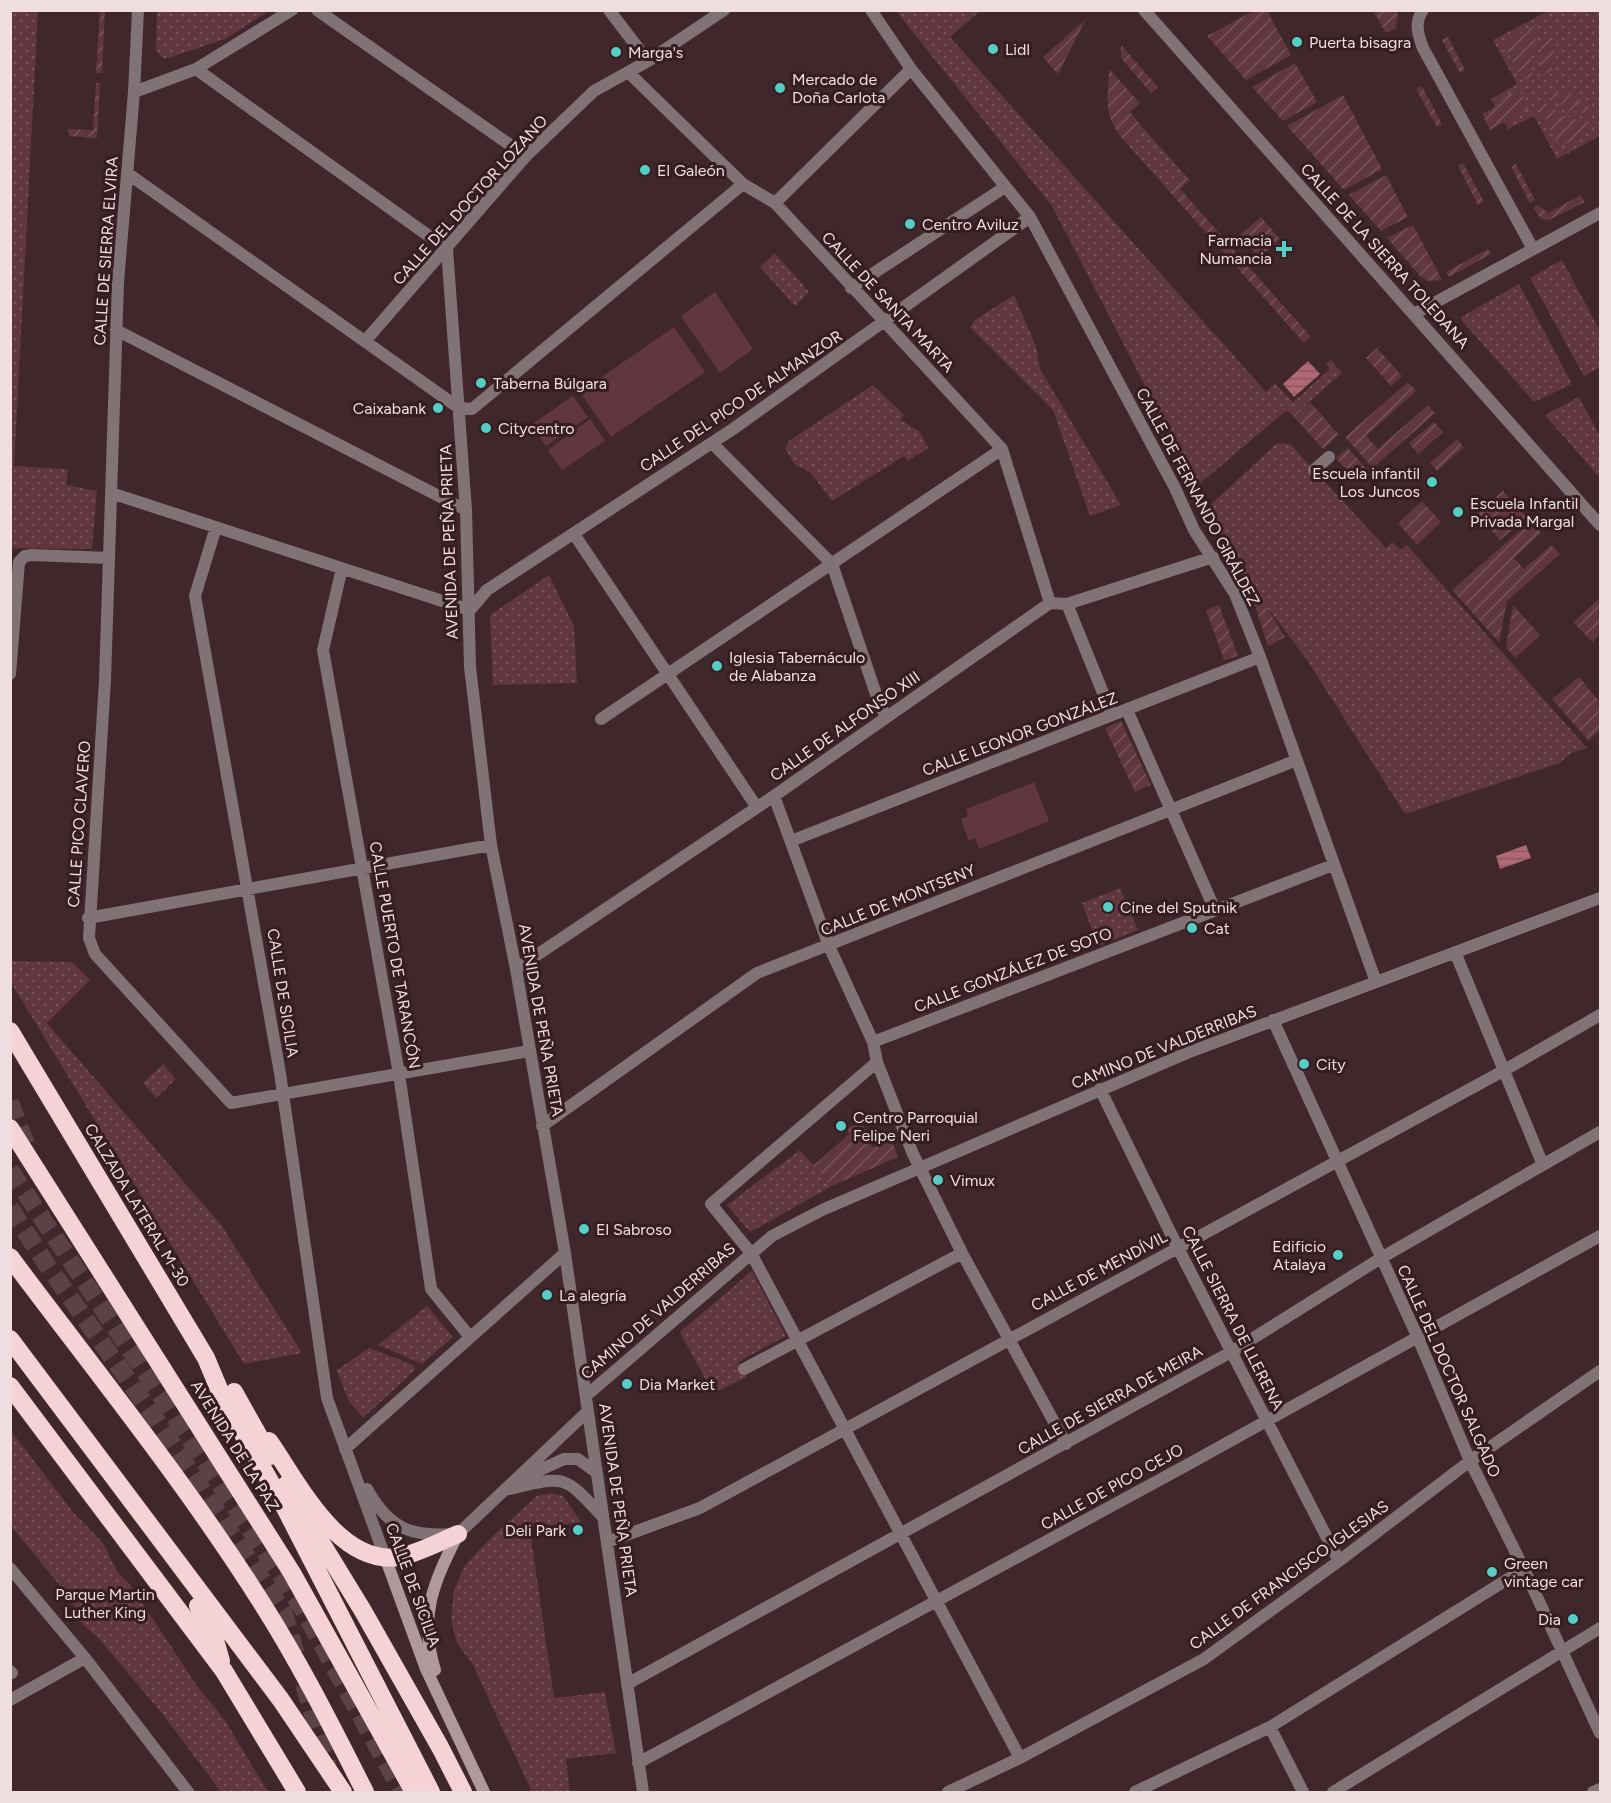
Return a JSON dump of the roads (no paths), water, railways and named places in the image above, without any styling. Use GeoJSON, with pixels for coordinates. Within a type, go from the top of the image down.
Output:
{"type":"FeatureCollection","features":[{"type":"Feature","properties":{"kind":"highway","name":"CALZADA LATERAL M-30"},"geometry":{"type":"LineString","coordinates":[[10,1030],[229,1397]]}},
{"type":"Feature","properties":{"kind":"highway","name":"AVENIDA DE LA PAZ"},"geometry":{"type":"LineString","coordinates":[[10,1128],[292,1573],[414,1792]]}},
{"type":"Feature","properties":{"kind":"highway"},"geometry":{"type":"LineString","coordinates":[[10,1257],[175,1477],[263,1605],[319,1702],[365,1792]]}},
{"type":"Feature","properties":{"kind":"highway"},"geometry":{"type":"LineString","coordinates":[[10,1339],[281,1700],[343,1792]]}},
{"type":"Feature","properties":{"kind":"highway"},"geometry":{"type":"LineString","coordinates":[[10,1386],[224,1671],[297,1792]]}},
{"type":"Feature","properties":{"kind":"highway"},"geometry":{"type":"LineString","coordinates":[[229,1397],[330,1527],[358,1550],[385,1557],[411,1554],[458,1534]]}},
{"type":"Feature","properties":{"kind":"highway"},"geometry":{"type":"LineString","coordinates":[[229,1397],[431,1792]]}},
{"type":"Feature","properties":{"kind":"highway"},"geometry":{"type":"LineString","coordinates":[[229,1397],[363,1611],[463,1792]]}},
{"type":"Feature","properties":{"kind":"highway"},"geometry":{"type":"LineString","coordinates":[[171,1556],[213,1633],[224,1671]]}},
{"type":"Feature","properties":{"kind":"main road"},"geometry":{"type":"LineString","coordinates":[[458,1534],[434,1585],[428,1619],[429,1652],[448,1715],[484,1792]]}},
{"type":"Feature","properties":{"kind":"main road","name":"CALLE DE SICILIA"},"geometry":{"type":"LineString","coordinates":[[385,1557],[426,1669],[448,1715]]}},
{"type":"Feature","properties":{"kind":"street","name":"CALLE DE SIERRA ELVIRA"},"geometry":{"type":"LineString","coordinates":[[111,493],[116,330],[138,10]]}},
{"type":"Feature","properties":{"kind":"street"},"geometry":{"type":"LineString","coordinates":[[134,92],[196,69],[292,10]]}},
{"type":"Feature","properties":{"kind":"street"},"geometry":{"type":"LineString","coordinates":[[316,10],[526,156]]}},
{"type":"Feature","properties":{"kind":"street"},"geometry":{"type":"LineString","coordinates":[[609,10],[648,61]]}},
{"type":"Feature","properties":{"kind":"street","name":"CALLE DEL DOCTOR LOZANO"},"geometry":{"type":"LineString","coordinates":[[366,340],[526,156],[594,92],[629,73],[724,10]]}},
{"type":"Feature","properties":{"kind":"street","name":"CALLE DE FERNANDO GIRÁLDEZ"},"geometry":{"type":"LineString","coordinates":[[871,10],[911,69],[1030,217],[1175,488],[1194,530],[1213,557],[1234,594],[1260,657],[1376,982]]}},
{"type":"Feature","properties":{"kind":"street","name":"CALLE DE LA SIERRA TOLEDANA"},"geometry":{"type":"LineString","coordinates":[[1144,10],[1600,525]]}},
{"type":"Feature","properties":{"kind":"street"},"geometry":{"type":"LineString","coordinates":[[1422,10],[1418,17],[1418,35],[1423,48],[1533,249]]}},
{"type":"Feature","properties":{"kind":"street"},"geometry":{"type":"LineString","coordinates":[[196,69],[447,249]]}},
{"type":"Feature","properties":{"kind":"street"},"geometry":{"type":"LineString","coordinates":[[775,203],[911,69]]}},
{"type":"Feature","properties":{"kind":"street","name":"CALLE DE SANTA MARTA"},"geometry":{"type":"LineString","coordinates":[[629,73],[742,184],[775,203],[882,322],[1002,449],[1050,603]]}},
{"type":"Feature","properties":{"kind":"street"},"geometry":{"type":"LineString","coordinates":[[128,173],[459,408],[472,409],[742,184]]}},
{"type":"Feature","properties":{"kind":"street"},"geometry":{"type":"LineString","coordinates":[[851,288],[1005,187]]}},
{"type":"Feature","properties":{"kind":"street"},"geometry":{"type":"LineString","coordinates":[[1414,314],[1600,213]]}},
{"type":"Feature","properties":{"kind":"street","name":"CALLE DEL PICO DE ALMANZOR"},"geometry":{"type":"LineString","coordinates":[[470,610],[487,590],[712,443],[1030,217]]}},
{"type":"Feature","properties":{"kind":"street","name":"AVENIDA DE PEÑA PRIETA"},"geometry":{"type":"LineString","coordinates":[[447,249],[466,510],[470,667],[491,845],[516,969],[565,1253],[643,1792]]}},
{"type":"Feature","properties":{"kind":"street"},"geometry":{"type":"LineString","coordinates":[[116,330],[466,510]]}},
{"type":"Feature","properties":{"kind":"street"},"geometry":{"type":"LineString","coordinates":[[712,443],[832,564],[880,706],[887,717]]}},
{"type":"Feature","properties":{"kind":"street"},"geometry":{"type":"LineString","coordinates":[[601,719],[1002,449]]}},
{"type":"Feature","properties":{"kind":"street"},"geometry":{"type":"LineString","coordinates":[[1314,470],[1329,457]]}},
{"type":"Feature","properties":{"kind":"street"},"geometry":{"type":"LineString","coordinates":[[111,493],[470,610]]}},
{"type":"Feature","properties":{"kind":"street","name":"CALLE PICO CLAVERO"},"geometry":{"type":"LineString","coordinates":[[111,493],[105,690],[88,938],[95,954],[231,1103],[283,1095]]}},
{"type":"Feature","properties":{"kind":"street","name":"CALLE DE SICILIA"},"geometry":{"type":"LineString","coordinates":[[216,526],[195,596],[249,888],[283,1095],[327,1398],[385,1557]]}},
{"type":"Feature","properties":{"kind":"street"},"geometry":{"type":"LineString","coordinates":[[574,534],[756,806]]}},
{"type":"Feature","properties":{"kind":"street"},"geometry":{"type":"LineString","coordinates":[[10,674],[19,562],[25,556],[32,555],[109,558]]}},
{"type":"Feature","properties":{"kind":"street"},"geometry":{"type":"LineString","coordinates":[[1050,603],[1067,604],[1213,557]]}},
{"type":"Feature","properties":{"kind":"street","name":"CALLE PUERTO DE TARANCÓN"},"geometry":{"type":"LineString","coordinates":[[342,568],[323,650],[364,868],[399,1074],[431,1289],[470,1336]]}},
{"type":"Feature","properties":{"kind":"street","name":"CALLE DE ALFONSO XIII"},"geometry":{"type":"LineString","coordinates":[[516,969],[774,796],[1050,603]]}},
{"type":"Feature","properties":{"kind":"street"},"geometry":{"type":"LineString","coordinates":[[1067,604],[1112,715]]}},
{"type":"Feature","properties":{"kind":"street","name":"CALLE LEONOR GONZÁLEZ"},"geometry":{"type":"LineString","coordinates":[[791,841],[1260,657]]}},
{"type":"Feature","properties":{"kind":"street"},"geometry":{"type":"LineString","coordinates":[[1127,710],[1215,910]]}},
{"type":"Feature","properties":{"kind":"street","name":"CALLE DE MONTSENY"},"geometry":{"type":"LineString","coordinates":[[542,1126],[757,973],[1297,760]]}},
{"type":"Feature","properties":{"kind":"street"},"geometry":{"type":"LineString","coordinates":[[774,796],[829,946],[873,1042],[877,1062],[920,1167],[962,1253],[1010,1337],[1066,1444]]}},
{"type":"Feature","properties":{"kind":"street"},"geometry":{"type":"LineString","coordinates":[[88,918],[491,845]]}},
{"type":"Feature","properties":{"kind":"street","name":"CALLE GONZÁLEZ DE SOTO"},"geometry":{"type":"LineString","coordinates":[[873,1042],[1333,865]]}},
{"type":"Feature","properties":{"kind":"street","name":"CAMINO DE VALDERRIBAS"},"geometry":{"type":"LineString","coordinates":[[586,1395],[772,1236],[822,1210],[1049,1114],[1100,1089],[1273,1020],[1600,897]]}},
{"type":"Feature","properties":{"kind":"street"},"geometry":{"type":"LineString","coordinates":[[1455,952],[1543,1165]]}},
{"type":"Feature","properties":{"kind":"street","name":"CALLE DE MENDÍVIL"},"geometry":{"type":"LineString","coordinates":[[607,1542],[700,1508],[1010,1337],[1503,1071],[1600,1015]]}},
{"type":"Feature","properties":{"kind":"street","name":"CALLE DEL DOCTOR SALGADO"},"geometry":{"type":"LineString","coordinates":[[1273,1020],[1418,1338],[1470,1461],[1563,1650],[1600,1733]]}},
{"type":"Feature","properties":{"kind":"street"},"geometry":{"type":"LineString","coordinates":[[283,1095],[529,1051]]}},
{"type":"Feature","properties":{"kind":"street","name":"CAMINO DE VALDERRIBAS"},"geometry":{"type":"LineString","coordinates":[[751,1253],[711,1204],[877,1062]]}},
{"type":"Feature","properties":{"kind":"street","name":"CALLE SIERRA DE LLERENA"},"geometry":{"type":"LineString","coordinates":[[1100,1089],[1178,1248],[1339,1562]]}},
{"type":"Feature","properties":{"kind":"street","name":"CALLE DE SIERRA DE MEIRA"},"geometry":{"type":"LineString","coordinates":[[627,1684],[1231,1352],[1381,1258],[1600,1132]]}},
{"type":"Feature","properties":{"kind":"street","name":"CALLE DE PICO CEJO"},"geometry":{"type":"LineString","coordinates":[[638,1763],[938,1601],[1600,1236]]}},
{"type":"Feature","properties":{"kind":"street"},"geometry":{"type":"LineString","coordinates":[[345,1449],[565,1253]]}},
{"type":"Feature","properties":{"kind":"street"},"geometry":{"type":"LineString","coordinates":[[751,1253],[903,1534],[1020,1758]]}},
{"type":"Feature","properties":{"kind":"street"},"geometry":{"type":"LineString","coordinates":[[744,1369],[962,1253]]}},
{"type":"Feature","properties":{"kind":"street","name":"CALLE DE FRANCISCO IGLESIAS"},"geometry":{"type":"LineString","coordinates":[[948,1792],[1020,1758],[1204,1659],[1339,1562],[1470,1461],[1600,1371]]}},
{"type":"Feature","properties":{"kind":"street"},"geometry":{"type":"LineString","coordinates":[[458,1534],[509,1489],[588,1411]]}},
{"type":"Feature","properties":{"kind":"street"},"geometry":{"type":"LineString","coordinates":[[509,1489],[538,1468],[564,1459],[578,1459],[597,1473]]}},
{"type":"Feature","properties":{"kind":"street","name":"CALLE DE SICILIA"},"geometry":{"type":"LineString","coordinates":[[352,1466],[386,1518],[399,1527],[421,1534],[458,1534]]}},
{"type":"Feature","properties":{"kind":"street"},"geometry":{"type":"LineString","coordinates":[[509,1489],[553,1478],[568,1482],[603,1517]]}},
{"type":"Feature","properties":{"kind":"street"},"geometry":{"type":"LineString","coordinates":[[10,1568],[85,1658],[188,1792]]}},
{"type":"Feature","properties":{"kind":"street"},"geometry":{"type":"LineString","coordinates":[[1135,1792],[1270,1727],[1524,1569]]}},
{"type":"Feature","properties":{"kind":"street"},"geometry":{"type":"LineString","coordinates":[[1333,1792],[1600,1628]]}},
{"type":"Feature","properties":{"kind":"street"},"geometry":{"type":"LineString","coordinates":[[10,1700],[85,1658]]}},
{"type":"Feature","properties":{"kind":"street"},"geometry":{"type":"LineString","coordinates":[[1270,1727],[1303,1792]]}},
{"type":"Feature","properties":{"kind":"street"},"geometry":{"type":"LineString","coordinates":[[1593,1792],[1600,1789]]}},
{"type":"Feature","properties":{"kind":"tunnel"},"geometry":{"type":"LineString","coordinates":[[10,1102],[27,1147]]}},
{"type":"Feature","properties":{"kind":"tunnel"},"geometry":{"type":"LineString","coordinates":[[10,1170],[301,1606],[402,1792]]}},
{"type":"Feature","properties":{"kind":"tunnel"},"geometry":{"type":"LineString","coordinates":[[10,1208],[47,1265],[157,1421],[284,1613],[296,1655]]}},
{"type":"Feature","properties":{"kind":"tunnel"},"geometry":{"type":"LineString","coordinates":[[304,1684],[328,1767]]}},
{"type":"Feature","properties":{"kind":"place","name":"Puerta bisagra"},"geometry":{"type":"Point","coordinates":[1297,42]}},
{"type":"Feature","properties":{"kind":"place","name":"Lidl"},"geometry":{"type":"Point","coordinates":[993,49]}},
{"type":"Feature","properties":{"kind":"place","name":"Marga's"},"geometry":{"type":"Point","coordinates":[616,52]}},
{"type":"Feature","properties":{"kind":"place","name":"Mercado de Doña Carlota"},"geometry":{"type":"Point","coordinates":[780,88]}},
{"type":"Feature","properties":{"kind":"place","name":"El Galeón"},"geometry":{"type":"Point","coordinates":[645,170]}},
{"type":"Feature","properties":{"kind":"place","name":"Centro Aviluz"},"geometry":{"type":"Point","coordinates":[910,224]}},
{"type":"Feature","properties":{"kind":"place","name":"Farmacia Numancia"},"geometry":{"type":"Point","coordinates":[1284,249]}},
{"type":"Feature","properties":{"kind":"place","name":"Taberna Búlgara"},"geometry":{"type":"Point","coordinates":[481,383]}},
{"type":"Feature","properties":{"kind":"place","name":"Caixabank"},"geometry":{"type":"Point","coordinates":[438,408]}},
{"type":"Feature","properties":{"kind":"place","name":"Citycentro"},"geometry":{"type":"Point","coordinates":[486,428]}},
{"type":"Feature","properties":{"kind":"place","name":"Escuela infantil Los Juncos"},"geometry":{"type":"Point","coordinates":[1432,482]}},
{"type":"Feature","properties":{"kind":"place","name":"Escuela Infantil Privada Margal"},"geometry":{"type":"Point","coordinates":[1458,512]}},
{"type":"Feature","properties":{"kind":"place","name":"Iglesia Tabernáculo de Alabanza"},"geometry":{"type":"Point","coordinates":[717,666]}},
{"type":"Feature","properties":{"kind":"place","name":"Cine del Sputnik"},"geometry":{"type":"Point","coordinates":[1108,907]}},
{"type":"Feature","properties":{"kind":"place","name":"Cat"},"geometry":{"type":"Point","coordinates":[1192,928]}},
{"type":"Feature","properties":{"kind":"place","name":"City"},"geometry":{"type":"Point","coordinates":[1304,1064]}},
{"type":"Feature","properties":{"kind":"place","name":"Centro Parroquial Felipe Neri"},"geometry":{"type":"Point","coordinates":[841,1126]}},
{"type":"Feature","properties":{"kind":"place","name":"Vimux"},"geometry":{"type":"Point","coordinates":[938,1180]}},
{"type":"Feature","properties":{"kind":"place","name":"El Sabroso"},"geometry":{"type":"Point","coordinates":[584,1229]}},
{"type":"Feature","properties":{"kind":"place","name":"Edificio Atalaya"},"geometry":{"type":"Point","coordinates":[1338,1255]}},
{"type":"Feature","properties":{"kind":"place","name":"La alegría"},"geometry":{"type":"Point","coordinates":[547,1295]}},
{"type":"Feature","properties":{"kind":"place","name":"Dia Market"},"geometry":{"type":"Point","coordinates":[627,1384]}},
{"type":"Feature","properties":{"kind":"place","name":"Deli Park"},"geometry":{"type":"Point","coordinates":[578,1530]}},
{"type":"Feature","properties":{"kind":"place","name":"Green vintage car"},"geometry":{"type":"Point","coordinates":[1492,1572]}},
{"type":"Feature","properties":{"kind":"place","name":"Dia"},"geometry":{"type":"Point","coordinates":[1573,1619]}},
{"type":"Feature","properties":{"kind":"park label","name":"Parque Martin Luther King"},"geometry":{"type":"Point","coordinates":[105,1603]}}]}
